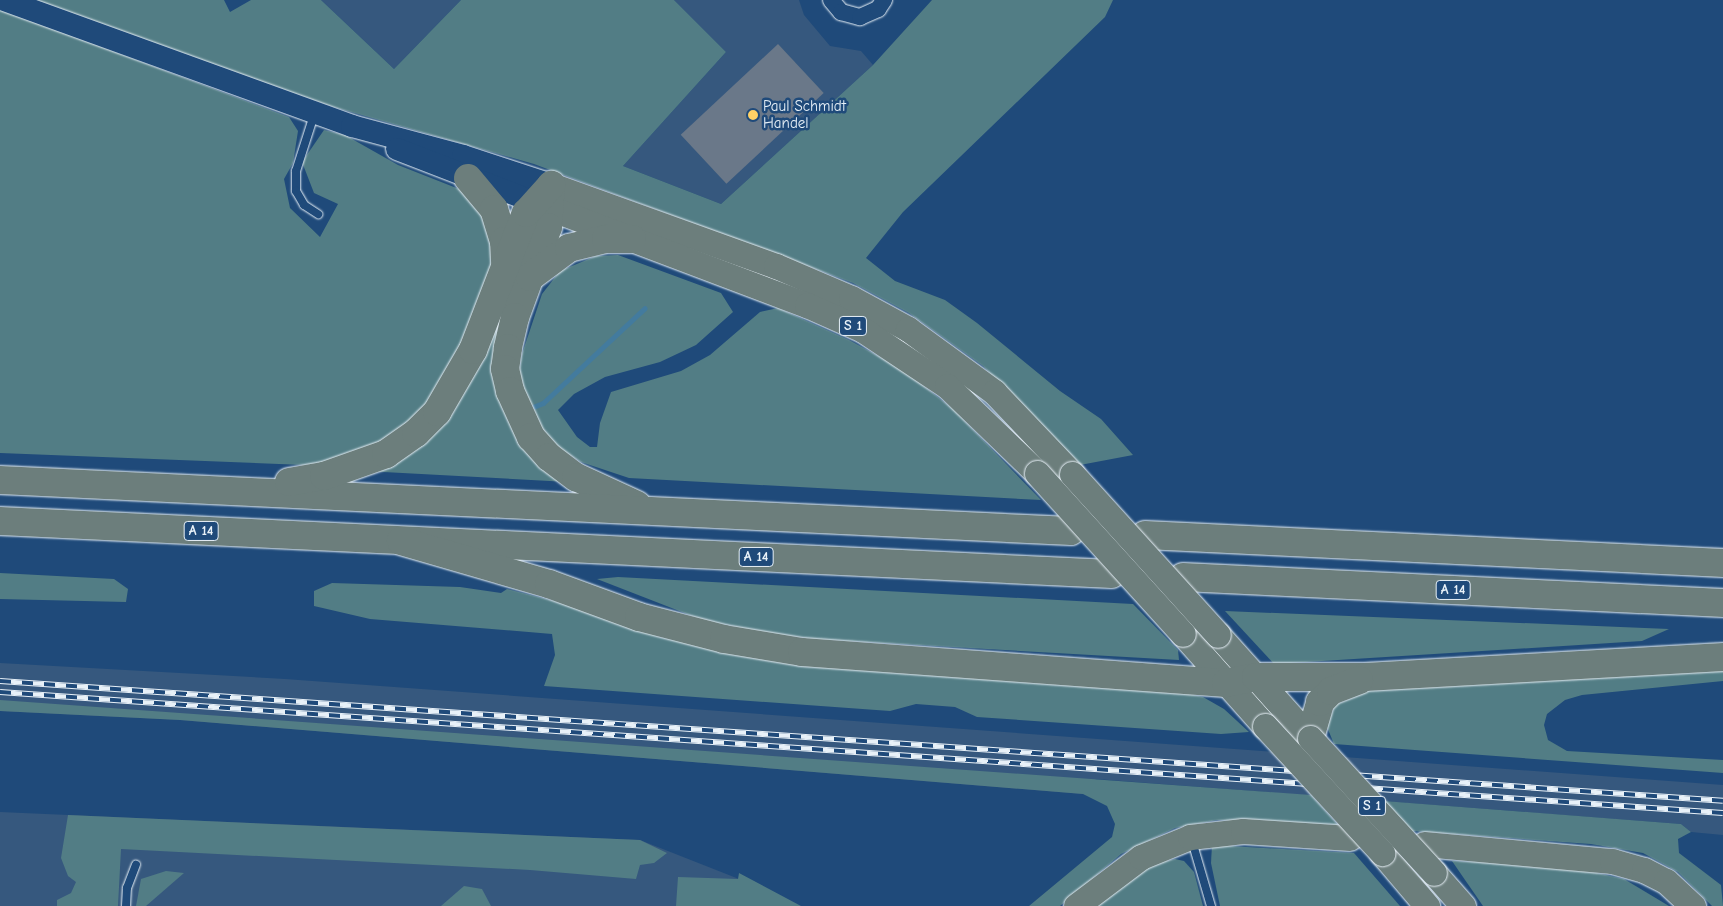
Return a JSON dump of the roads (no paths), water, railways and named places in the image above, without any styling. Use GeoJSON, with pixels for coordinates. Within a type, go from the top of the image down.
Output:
{"type":"FeatureCollection","features":[{"type":"Feature","properties":{"kind":"highway"},"geometry":{"type":"LineString","coordinates":[[468,178],[484,194],[499,223],[517,274]]}},
{"type":"Feature","properties":{"kind":"highway"},"geometry":{"type":"LineString","coordinates":[[546,198],[526,213],[517,274],[515,317],[506,369],[517,413],[549,458],[576,477],[650,511]]}},
{"type":"Feature","properties":{"kind":"highway"},"geometry":{"type":"LineString","coordinates":[[244,491],[357,466],[386,454],[416,433],[451,391],[472,350],[517,274],[569,248],[606,239],[632,239]]}},
{"type":"Feature","properties":{"kind":"highway"},"geometry":{"type":"LineString","coordinates":[[0,480],[1071,531]]}},
{"type":"Feature","properties":{"kind":"highway","name":"A 14"},"geometry":{"type":"LineString","coordinates":[[0,521],[1112,574]]}},
{"type":"Feature","properties":{"kind":"highway"},"geometry":{"type":"LineString","coordinates":[[1145,535],[1723,563]]}},
{"type":"Feature","properties":{"kind":"highway"},"geometry":{"type":"LineString","coordinates":[[401,541],[549,584],[639,616],[724,639],[802,652],[1226,683],[1256,677],[1364,677],[1723,657]]}},
{"type":"Feature","properties":{"kind":"highway","name":"A 14"},"geometry":{"type":"LineString","coordinates":[[1183,577],[1723,603]]}},
{"type":"Feature","properties":{"kind":"highway"},"geometry":{"type":"LineString","coordinates":[[1310,738],[1304,714],[1331,691],[1364,677]]}},
{"type":"Feature","properties":{"kind":"main road","name":"S 1"},"geometry":{"type":"LineString","coordinates":[[4,0],[352,126],[463,156],[632,239],[807,305],[863,330],[947,386],[1037,473],[1427,906]]}},
{"type":"Feature","properties":{"kind":"main road","name":"S 1"},"geometry":{"type":"LineString","coordinates":[[352,126],[468,178],[546,198],[776,266],[851,298],[908,329],[994,392],[1072,474],[1256,677],[1304,714]]}},
{"type":"Feature","properties":{"kind":"main road","name":"S 1"},"geometry":{"type":"LineString","coordinates":[[1310,738],[1463,906]]}},
{"type":"Feature","properties":{"kind":"main road"},"geometry":{"type":"LineString","coordinates":[[1076,906],[1141,857],[1190,837],[1243,832],[1350,838]]}},
{"type":"Feature","properties":{"kind":"main road"},"geometry":{"type":"LineString","coordinates":[[1424,844],[1612,860],[1644,870],[1666,881],[1693,906]]}},
{"type":"Feature","properties":{"kind":"street"},"geometry":{"type":"LineString","coordinates":[[831,0],[841,12],[860,17],[878,9],[884,0]]}},
{"type":"Feature","properties":{"kind":"lane"},"geometry":{"type":"LineString","coordinates":[[315,113],[296,171],[296,191],[304,205],[318,214]]}},
{"type":"Feature","properties":{"kind":"lane"},"geometry":{"type":"LineString","coordinates":[[1190,837],[1211,906]]}},
{"type":"Feature","properties":{"kind":"lane"},"geometry":{"type":"LineString","coordinates":[[126,906],[127,888],[136,865]]}},
{"type":"Feature","properties":{"kind":"waterway"},"geometry":{"type":"LineString","coordinates":[[533,407],[543,403],[645,308]]}},
{"type":"Feature","properties":{"kind":"railway"},"geometry":{"type":"LineString","coordinates":[[0,681],[1723,801]]}},
{"type":"Feature","properties":{"kind":"railway"},"geometry":{"type":"LineString","coordinates":[[0,692],[1723,813]]}},
{"type":"Feature","properties":{"kind":"place","name":"Paul Schmidt Handel"},"geometry":{"type":"Point","coordinates":[753,115]}}]}
